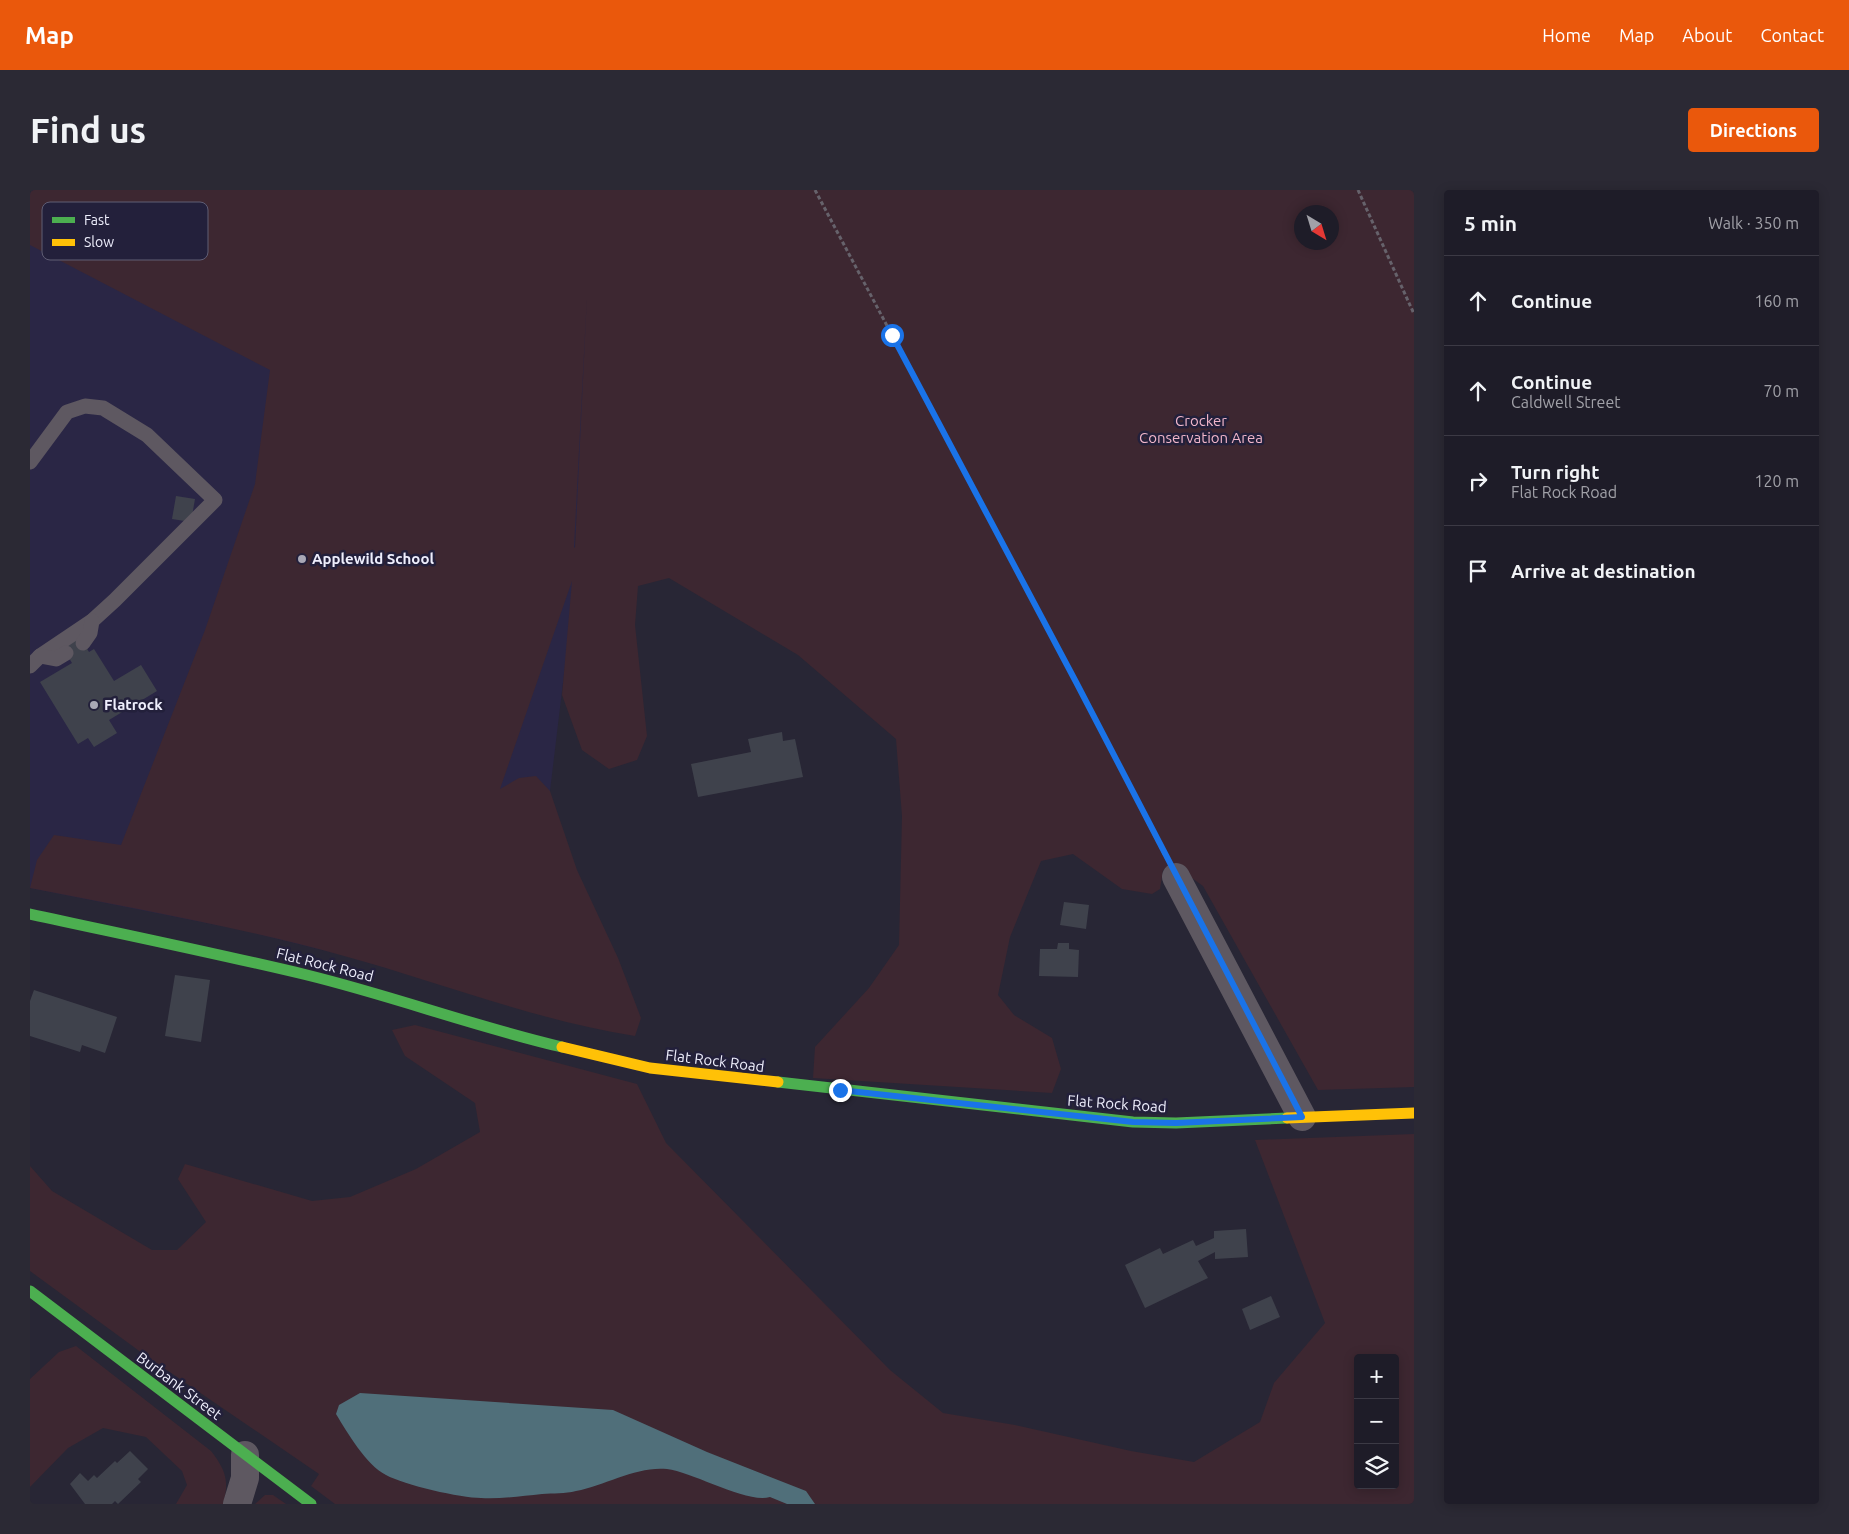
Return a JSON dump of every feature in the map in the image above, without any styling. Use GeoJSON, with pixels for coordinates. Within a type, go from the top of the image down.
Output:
{"type":"FeatureCollection","features":[{"type":"Feature","properties":{"kind":"street"},"geometry":{"type":"LineString","coordinates":[[1176,878],[1302,1117]]}},
{"type":"Feature","properties":{"kind":"street","name":"Flat Rock Road"},"geometry":{"type":"LineString","coordinates":[[30,914],[308,975],[400,1000],[509,1035],[650,1068],[1133,1122],[1176,1123],[1414,1113]]}},
{"type":"Feature","properties":{"kind":"street","name":"Burbank Street"},"geometry":{"type":"LineString","coordinates":[[30,1291],[245,1456],[311,1504]]}},
{"type":"Feature","properties":{"kind":"street"},"geometry":{"type":"LineString","coordinates":[[237,1504],[245,1478],[245,1456]]}},
{"type":"Feature","properties":{"kind":"lane"},"geometry":{"type":"LineString","coordinates":[[30,462],[68,412],[84,406],[103,408],[147,435],[215,500],[150,567],[92,621],[35,661]]}},
{"type":"Feature","properties":{"kind":"lane"},"geometry":{"type":"LineString","coordinates":[[83,643],[90,633],[92,621]]}},
{"type":"Feature","properties":{"kind":"lane"},"geometry":{"type":"LineString","coordinates":[[35,661],[56,659],[66,653]]}},
{"type":"Feature","properties":{"kind":"path"},"geometry":{"type":"LineString","coordinates":[[815,190],[1076,682],[1176,878]]}},
{"type":"Feature","properties":{"kind":"path"},"geometry":{"type":"LineString","coordinates":[[1358,190],[1414,314]]}},
{"type":"Feature","properties":{"kind":"shaded area","name":"Applewild School"},"geometry":{"type":"Polygon","coordinates":[[[30,190],[593,190],[579,486],[569,633],[550,791],[509,903],[554,1018],[343,955],[242,930],[30,888],[30,190]]]}},
{"type":"Feature","properties":{"kind":"green space","name":"Crocker Conservation Area"},"geometry":{"type":"Polygon","coordinates":[[[30,190],[1414,190],[1414,1087],[1318,1090],[1203,886],[1178,868],[1163,870],[1160,889],[1152,894],[1122,889],[1073,854],[1041,861],[1010,937],[998,995],[1014,1015],[1052,1038],[1061,1069],[1052,1093],[813,1078],[815,1047],[869,988],[899,945],[902,816],[896,739],[798,655],[669,578],[638,586],[635,625],[647,736],[637,760],[609,769],[582,750],[562,695],[572,581],[500,789],[519,778],[536,776],[550,791],[577,870],[618,958],[641,1018],[635,1036],[562,1021],[525,1011],[380,966],[266,936],[30,888],[37,860],[54,835],[121,845],[205,630],[255,484],[270,370],[59,260],[208,260],[208,202],[42,202],[42,251],[30,245],[30,190]],[[587,295],[574,547],[575,548],[587,295]]]}},
{"type":"Feature","properties":{"kind":"green space"},"geometry":{"type":"Polygon","coordinates":[[[415,1025],[637,1084],[666,1143],[890,1370],[943,1413],[1015,1425],[1131,1451],[1194,1462],[1260,1422],[1274,1383],[1325,1323],[1255,1140],[1414,1134],[1414,1504],[335,1504],[311,1486],[319,1474],[142,1353],[30,1271],[30,1166],[52,1191],[152,1250],[177,1250],[206,1222],[178,1179],[185,1164],[312,1201],[350,1197],[416,1169],[480,1132],[475,1103],[405,1056],[392,1030],[415,1025]]]}},
{"type":"Feature","properties":{"kind":"green space"},"geometry":{"type":"Polygon","coordinates":[[[76,1346],[211,1451],[220,1464],[225,1476],[226,1489],[223,1504],[176,1504],[187,1485],[182,1471],[146,1437],[103,1428],[68,1448],[30,1487],[30,1379],[59,1352],[76,1346]]]}},
{"type":"Feature","properties":{"kind":"green space"},"geometry":{"type":"Polygon","coordinates":[[[265,1495],[273,1495],[286,1504],[255,1504],[265,1495]]]}},
{"type":"Feature","properties":{"kind":"water"},"geometry":{"type":"Polygon","coordinates":[[[360,1393],[613,1410],[707,1452],[806,1491],[815,1504],[787,1504],[770,1497],[748,1496],[678,1471],[667,1469],[644,1470],[587,1488],[563,1493],[489,1498],[460,1496],[433,1490],[394,1479],[371,1464],[364,1456],[336,1414],[339,1405],[360,1393]]]}},
{"type":"Feature","properties":{"kind":"building"},"geometry":{"type":"Polygon","coordinates":[[[176,496],[195,499],[191,522],[172,519],[176,496]]]}},
{"type":"Feature","properties":{"kind":"building","name":"Flatrock"},"geometry":{"type":"Polygon","coordinates":[[[79,635],[89,652],[94,649],[114,681],[141,665],[157,691],[109,720],[117,733],[94,747],[88,738],[78,744],[40,682],[72,663],[61,645],[79,635]]]}},
{"type":"Feature","properties":{"kind":"building"},"geometry":{"type":"Polygon","coordinates":[[[782,732],[783,741],[795,739],[803,777],[698,797],[691,764],[751,752],[748,739],[782,732]]]}},
{"type":"Feature","properties":{"kind":"building"},"geometry":{"type":"Polygon","coordinates":[[[1064,902],[1089,905],[1086,929],[1060,925],[1064,902]]]}},
{"type":"Feature","properties":{"kind":"building"},"geometry":{"type":"Polygon","coordinates":[[[1058,943],[1069,943],[1069,949],[1079,950],[1078,977],[1039,976],[1040,949],[1057,949],[1058,943]]]}},
{"type":"Feature","properties":{"kind":"building"},"geometry":{"type":"Polygon","coordinates":[[[175,975],[210,980],[201,1042],[165,1036],[175,975]]]}},
{"type":"Feature","properties":{"kind":"building"},"geometry":{"type":"Polygon","coordinates":[[[34,990],[117,1017],[105,1053],[82,1045],[80,1052],[30,1036],[30,1001],[34,990]]]}},
{"type":"Feature","properties":{"kind":"building"},"geometry":{"type":"Polygon","coordinates":[[[1246,1229],[1248,1257],[1215,1259],[1215,1252],[1198,1261],[1208,1278],[1145,1308],[1125,1265],[1160,1248],[1163,1254],[1193,1240],[1196,1246],[1214,1238],[1214,1231],[1246,1229]]]}},
{"type":"Feature","properties":{"kind":"building"},"geometry":{"type":"Polygon","coordinates":[[[1271,1296],[1280,1317],[1250,1330],[1242,1309],[1271,1296]]]}},
{"type":"Feature","properties":{"kind":"building"},"geometry":{"type":"Polygon","coordinates":[[[130,1451],[148,1469],[138,1479],[141,1482],[118,1504],[115,1501],[112,1504],[85,1504],[70,1484],[80,1473],[88,1481],[94,1475],[97,1478],[115,1461],[117,1463],[130,1451]]]}},
{"type":"Feature","properties":{"kind":"traffic: fast"},"geometry":{"type":"LineString","coordinates":[[30,914],[307,975],[562,1047]]}},
{"type":"Feature","properties":{"kind":"traffic: fast"},"geometry":{"type":"LineString","coordinates":[[778,1082],[1133,1122],[1176,1123],[1287,1118]]}},
{"type":"Feature","properties":{"kind":"traffic: fast"},"geometry":{"type":"LineString","coordinates":[[30,1291],[311,1504]]}},
{"type":"Feature","properties":{"kind":"traffic: slow"},"geometry":{"type":"LineString","coordinates":[[562,1047],[650,1068],[778,1082]]}},
{"type":"Feature","properties":{"kind":"traffic: slow"},"geometry":{"type":"LineString","coordinates":[[1287,1118],[1414,1113]]}},
{"type":"Feature","properties":{"kind":"place","name":"Applewild School"},"geometry":{"type":"Point","coordinates":[302,559]}},
{"type":"Feature","properties":{"kind":"place","name":"Flatrock"},"geometry":{"type":"Point","coordinates":[94,705]}},
{"type":"Feature","properties":{"kind":"route"},"geometry":{"type":"LineString","coordinates":[[840,1090],[1133,1122],[1218,1122],[1302,1117],[1076,682],[892,335]]}}]}
